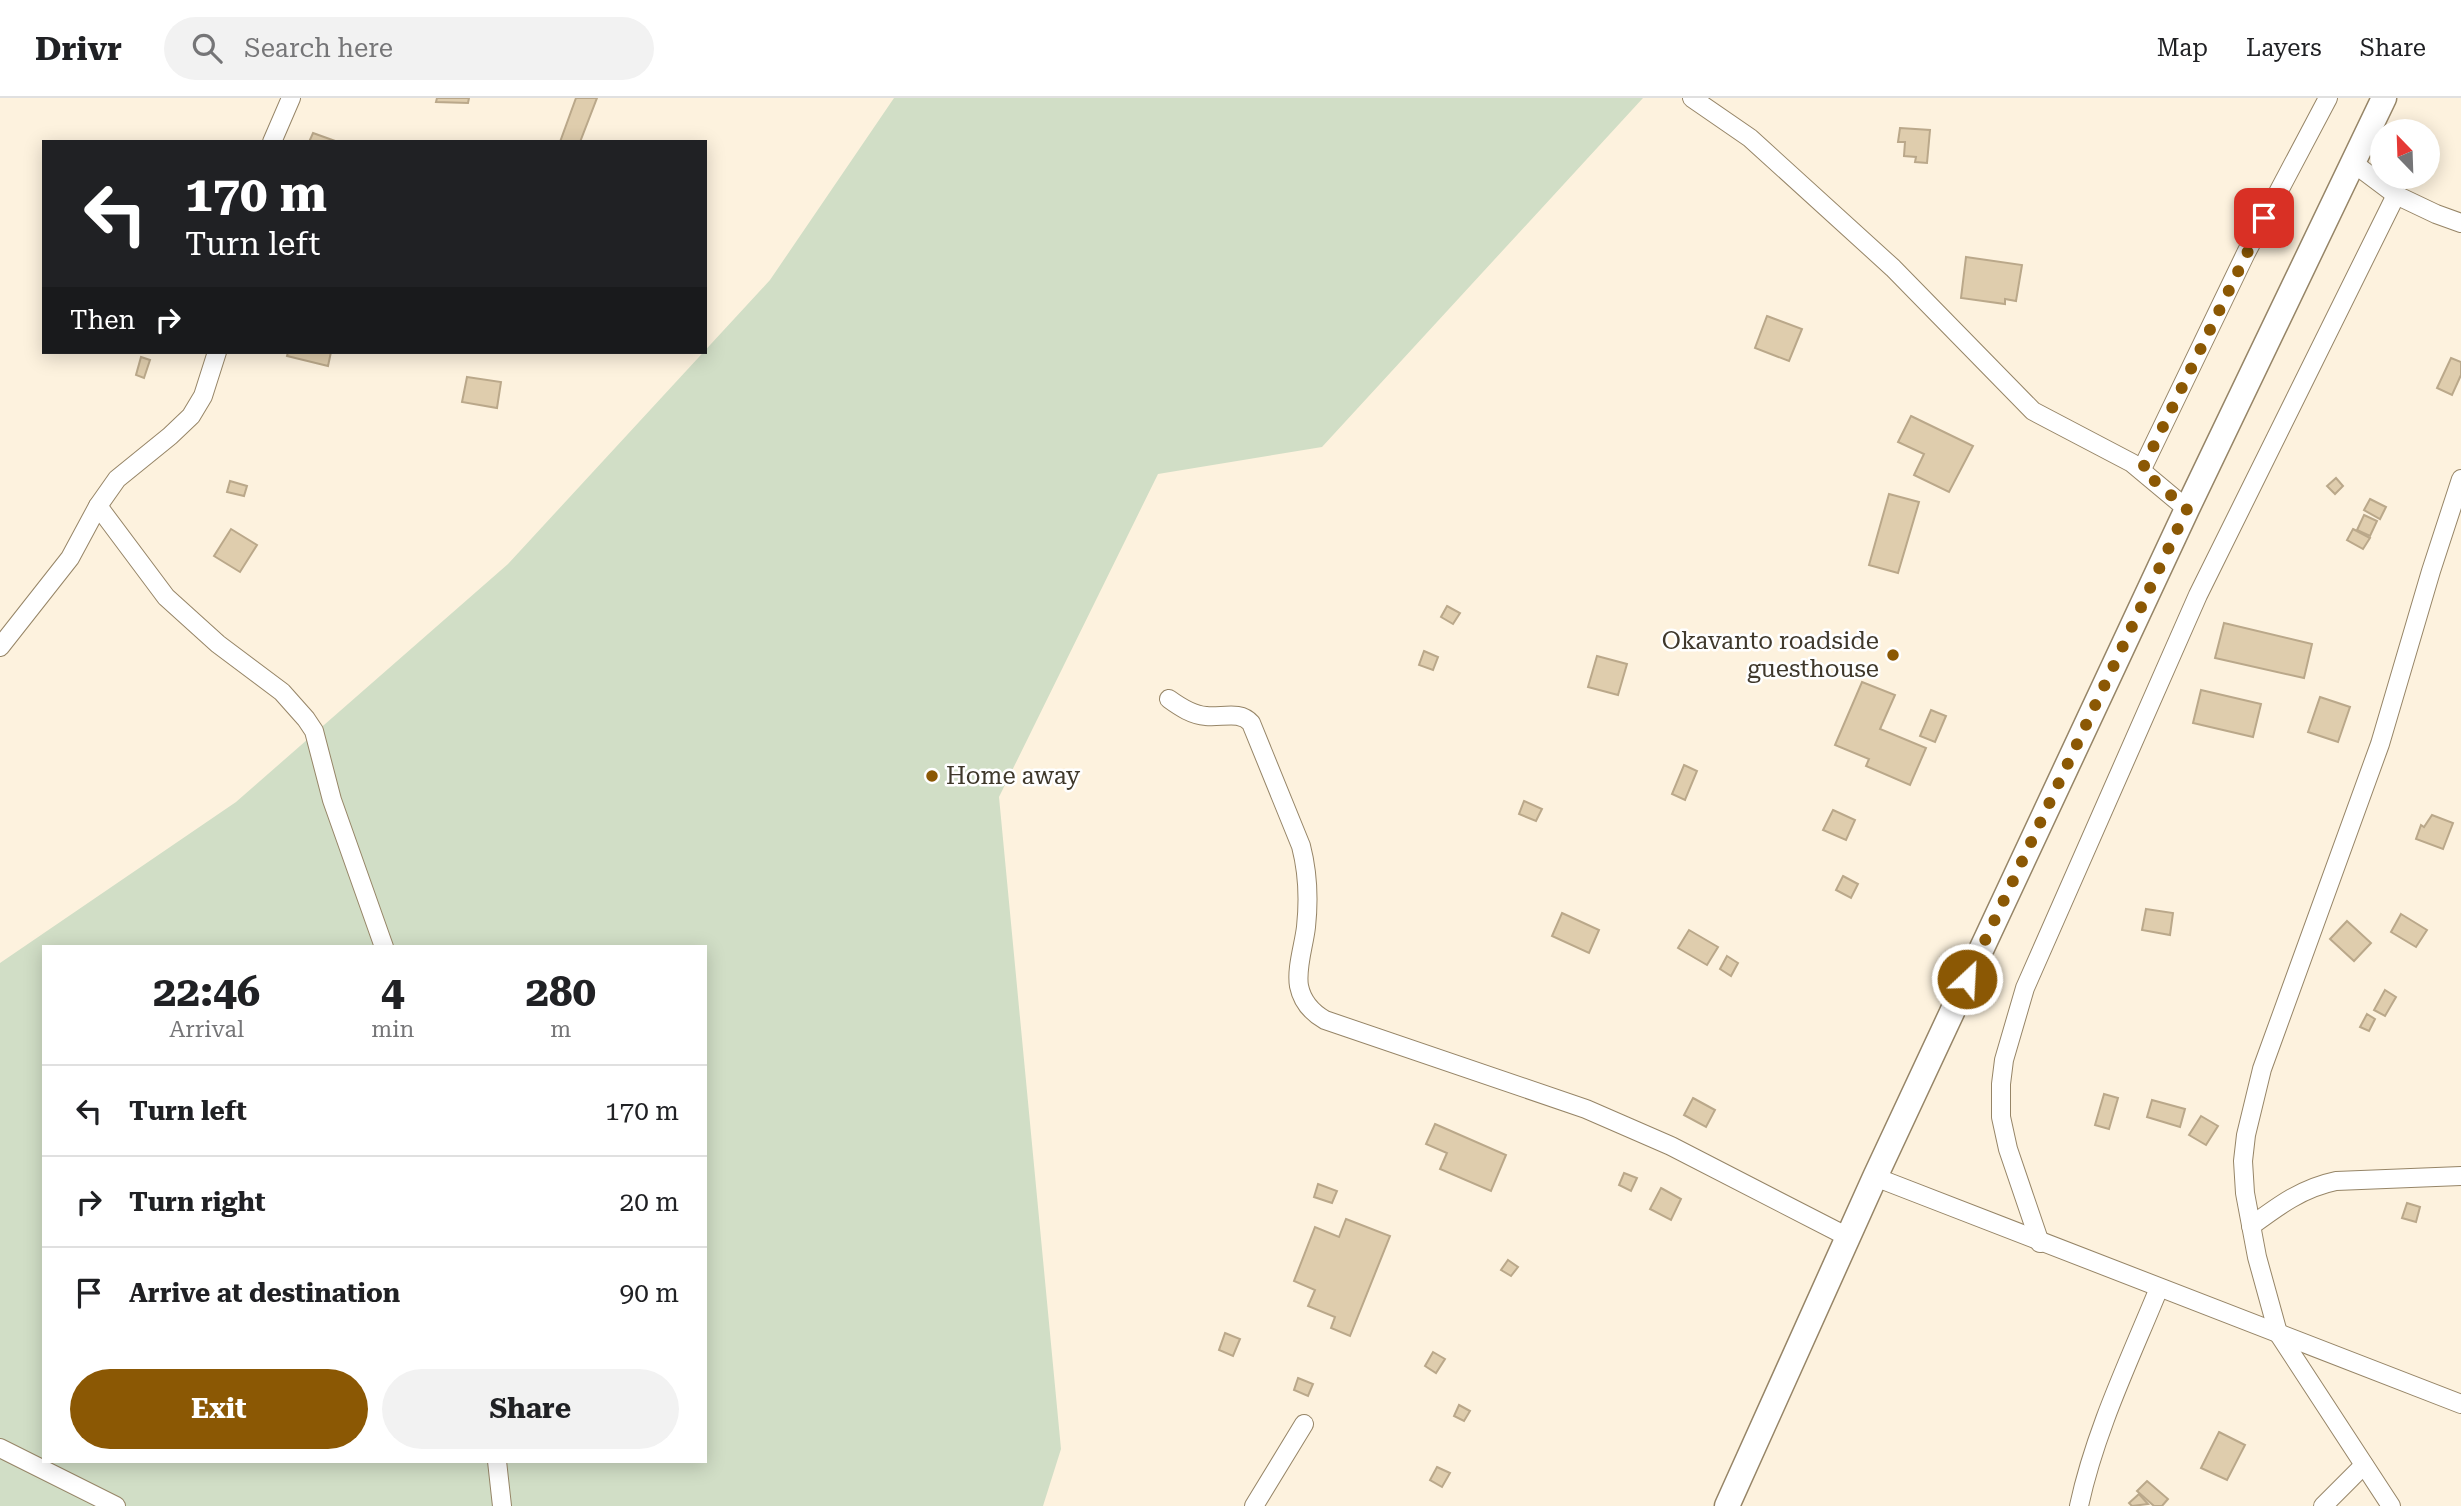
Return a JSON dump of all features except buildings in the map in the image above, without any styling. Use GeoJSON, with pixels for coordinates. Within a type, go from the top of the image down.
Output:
{"type":"FeatureCollection","features":[{"type":"Feature","properties":{"kind":"main road"},"geometry":{"type":"LineString","coordinates":[[1727,1506],[1875,1177],[2187,509],[2384,98]]}},
{"type":"Feature","properties":{"kind":"street"},"geometry":{"type":"LineString","coordinates":[[273,140],[291,98]]}},
{"type":"Feature","properties":{"kind":"street"},"geometry":{"type":"LineString","coordinates":[[1692,98],[1750,138],[1893,268],[2033,411],[2142,470],[2187,509]]}},
{"type":"Feature","properties":{"kind":"street"},"geometry":{"type":"LineString","coordinates":[[2142,470],[2246,253],[2328,98]]}},
{"type":"Feature","properties":{"kind":"street"},"geometry":{"type":"LineString","coordinates":[[2352,162],[2396,195],[2461,223]]}},
{"type":"Feature","properties":{"kind":"street"},"geometry":{"type":"LineString","coordinates":[[2040,1243],[2008,1149],[2001,1117],[2004,1060],[2025,988],[2198,595],[2396,195]]}},
{"type":"Feature","properties":{"kind":"street"},"geometry":{"type":"LineString","coordinates":[[0,647],[70,558],[98,506],[117,479],[191,416],[203,396],[216,354]]}},
{"type":"Feature","properties":{"kind":"street"},"geometry":{"type":"LineString","coordinates":[[2391,1506],[2278,1333],[2251,1226],[2243,1161],[2246,1135],[2262,1069],[2380,744],[2461,479]]}},
{"type":"Feature","properties":{"kind":"street"},"geometry":{"type":"LineString","coordinates":[[98,506],[166,597],[218,644],[282,692],[306,719],[319,746],[332,800],[383,945]]}},
{"type":"Feature","properties":{"kind":"street"},"geometry":{"type":"LineString","coordinates":[[1170,699],[1198,715],[1238,716],[1251,723],[1301,846],[1306,866],[1306,926],[1299,984],[1302,996],[1315,1014],[1337,1024],[1586,1109],[1671,1146],[1848,1237]]}},
{"type":"Feature","properties":{"kind":"street"},"geometry":{"type":"LineString","coordinates":[[2251,1226],[2300,1192],[2317,1185],[2336,1181],[2461,1176]]}},
{"type":"Feature","properties":{"kind":"street"},"geometry":{"type":"LineString","coordinates":[[1875,1177],[2461,1404]]}},
{"type":"Feature","properties":{"kind":"street"},"geometry":{"type":"LineString","coordinates":[[2079,1506],[2085,1480],[2119,1384],[2158,1288]]}},
{"type":"Feature","properties":{"kind":"street"},"geometry":{"type":"LineString","coordinates":[[1254,1506],[1304,1424]]}},
{"type":"Feature","properties":{"kind":"street"},"geometry":{"type":"LineString","coordinates":[[0,1448],[116,1506]]}},
{"type":"Feature","properties":{"kind":"street"},"geometry":{"type":"LineString","coordinates":[[496,1463],[502,1506]]}},
{"type":"Feature","properties":{"kind":"street"},"geometry":{"type":"LineString","coordinates":[[2323,1506],[2364,1465]]}},
{"type":"Feature","properties":{"kind":"green space"},"geometry":{"type":"Polygon","coordinates":[[[894,98],[1643,98],[1322,447],[1158,474],[999,797],[1061,1449],[1043,1506],[0,1506],[0,963],[236,802],[508,564],[702,354],[707,354],[707,348],[770,280],[894,98]]]}},
{"type":"Feature","properties":{"kind":"place","name":"Okavanto roadside guesthouse"},"geometry":{"type":"Point","coordinates":[1893,655]}},
{"type":"Feature","properties":{"kind":"place","name":"Home away"},"geometry":{"type":"Point","coordinates":[932,776]}},
{"type":"Feature","properties":{"kind":"route"},"geometry":{"type":"LineString","coordinates":[[1967,979],[2187,509],[2142,470],[2264,218]]}}]}
